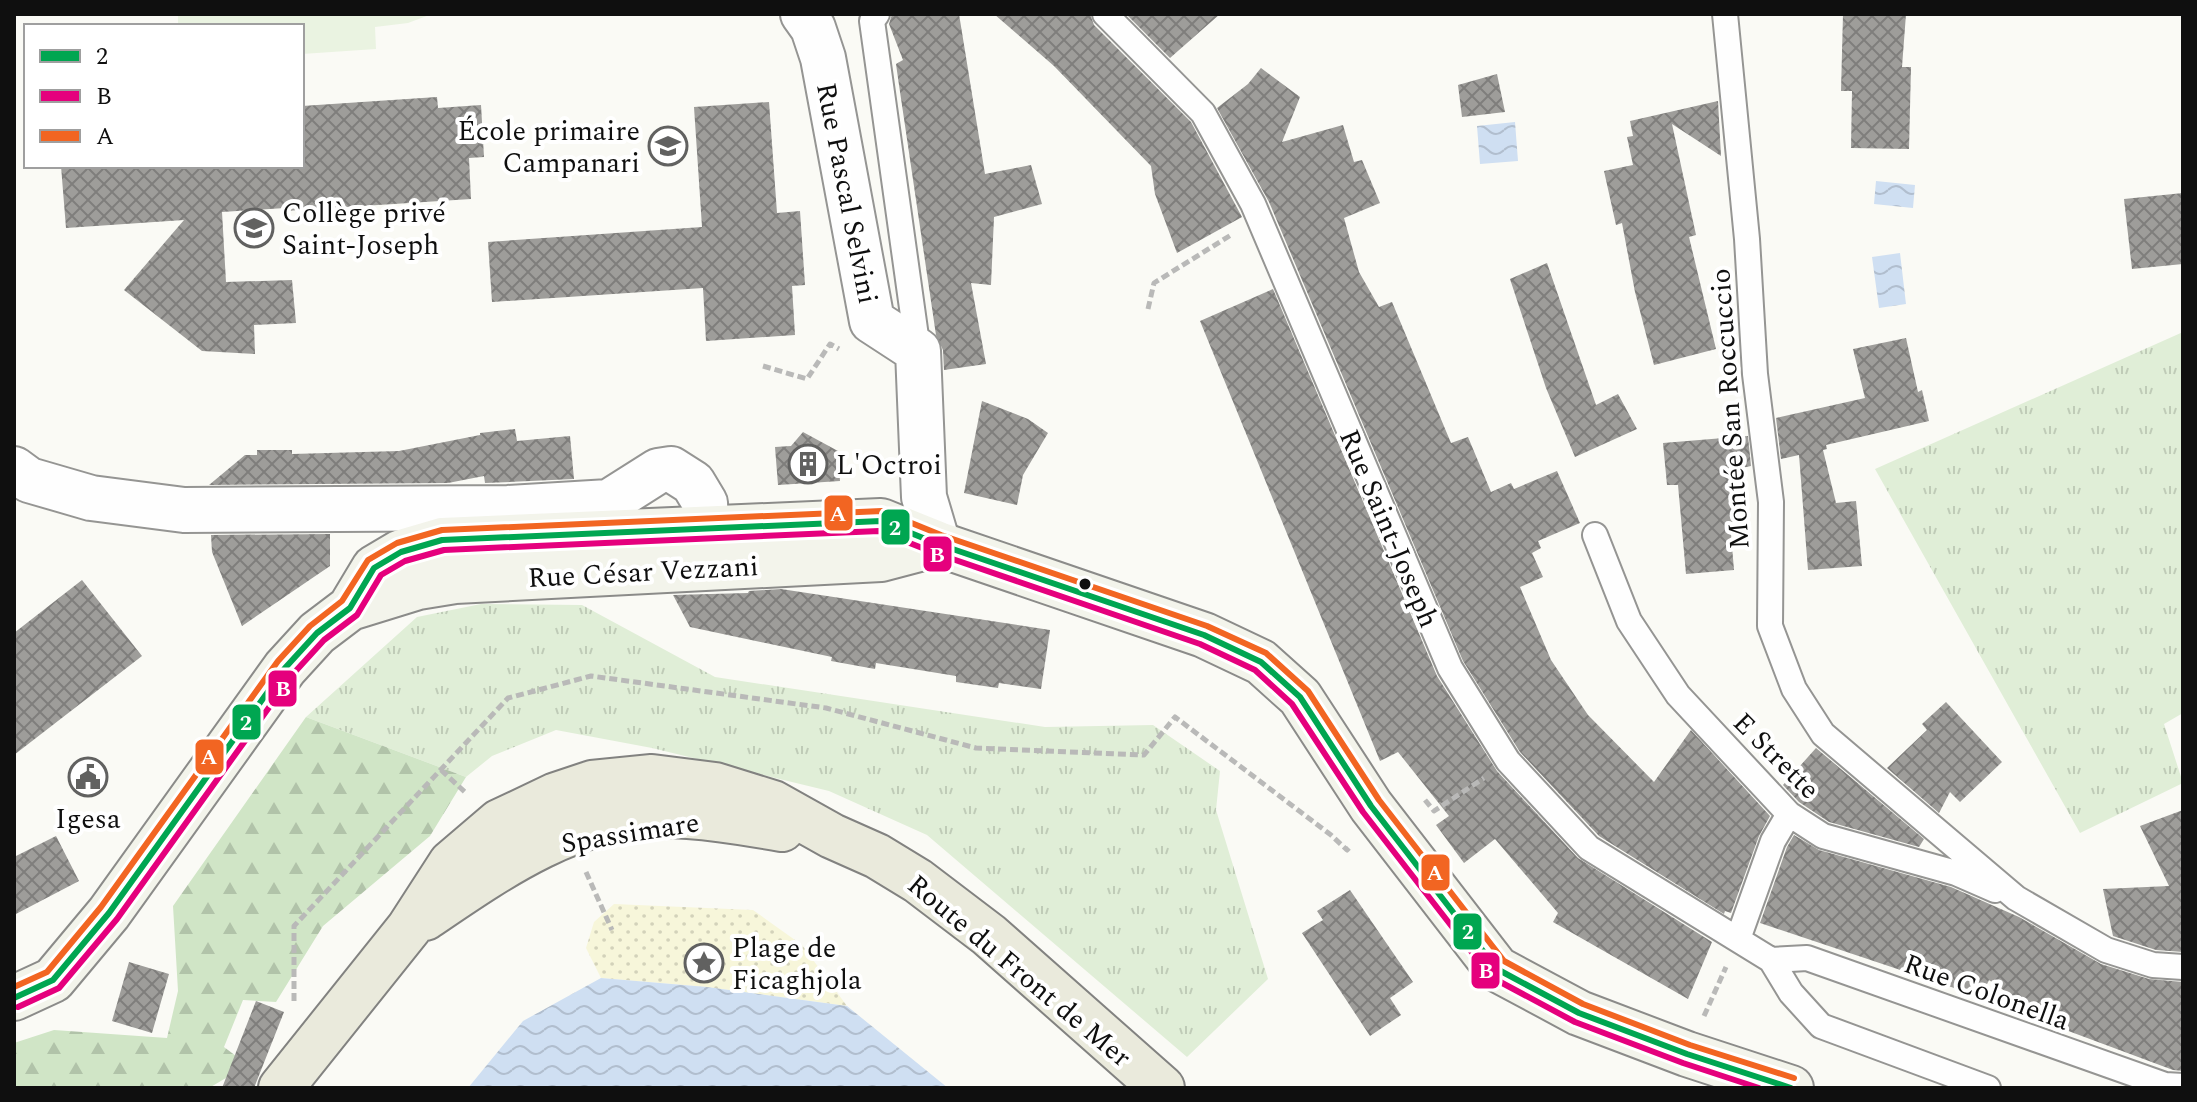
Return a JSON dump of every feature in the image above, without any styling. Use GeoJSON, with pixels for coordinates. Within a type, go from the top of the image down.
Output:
{"type":"FeatureCollection","features":[{"type":"Feature","properties":{"kind":"main road","name":"Rue César Vezzani"},"geometry":{"type":"LineString","coordinates":[[14,998],[53,980],[109,913],[285,668],[317,633],[350,608],[374,568],[401,552],[442,540],[708,547],[881,559],[938,544]]}},
{"type":"Feature","properties":{"kind":"main road"},"geometry":{"type":"LineString","coordinates":[[938,544],[1190,630],[1261,662],[1300,697],[1371,806],[1497,969],[1579,1013],[1687,1054],[1791,1088]]}},
{"type":"Feature","properties":{"kind":"main road","name":"Route du Front de Mer"},"geometry":{"type":"LineString","coordinates":[[281,1088],[409,928],[511,862],[571,834],[604,823],[656,815],[717,819],[832,836],[877,856],[930,890],[989,935],[1162,1088]]}},
{"type":"Feature","properties":{"kind":"street","name":"Rue Pascal Selvini"},"geometry":{"type":"LineString","coordinates":[[803,14],[813,28],[823,58],[872,321],[918,351]]}},
{"type":"Feature","properties":{"kind":"street"},"geometry":{"type":"LineString","coordinates":[[918,351],[924,497],[938,544]]}},
{"type":"Feature","properties":{"kind":"street"},"geometry":{"type":"LineString","coordinates":[[14,469],[29,480],[91,498],[184,510],[213,510],[508,508],[609,502],[658,471],[671,469],[693,483],[705,503],[708,547]]}},
{"type":"Feature","properties":{"kind":"lane"},"geometry":{"type":"LineString","coordinates":[[877,14],[872,21],[918,351]]}},
{"type":"Feature","properties":{"kind":"lane","name":"Rue Saint-Joseph"},"geometry":{"type":"LineString","coordinates":[[1105,14],[1203,113],[1259,218],[1450,668],[1508,761],[1589,848],[1771,960]]}},
{"type":"Feature","properties":{"kind":"lane","name":"Montée San Roccuccio"},"geometry":{"type":"LineString","coordinates":[[1725,14],[1747,239],[1755,374],[1771,502],[1770,626],[1794,689],[1823,734],[2016,898],[2106,950],[2153,965],[2183,967]]}},
{"type":"Feature","properties":{"kind":"lane","name":"E Strette"},"geometry":{"type":"LineString","coordinates":[[1595,535],[1629,621],[1678,695],[1789,814],[1823,836],[1956,873],[2016,898]]}},
{"type":"Feature","properties":{"kind":"lane"},"geometry":{"type":"LineString","coordinates":[[1738,939],[1773,841],[1789,814]]}},
{"type":"Feature","properties":{"kind":"lane","name":"Rue Colonella"},"geometry":{"type":"LineString","coordinates":[[1771,960],[1807,958],[2165,1085],[2183,1086]]}},
{"type":"Feature","properties":{"kind":"lane"},"geometry":{"type":"LineString","coordinates":[[1771,960],[1791,993],[1821,1026],[1988,1088]]}},
{"type":"Feature","properties":{"kind":"path"},"geometry":{"type":"LineString","coordinates":[[1148,309],[1154,283],[1259,218]]}},
{"type":"Feature","properties":{"kind":"path"},"geometry":{"type":"LineString","coordinates":[[763,366],[807,379],[830,344],[843,351]]}},
{"type":"Feature","properties":{"kind":"path"},"geometry":{"type":"LineString","coordinates":[[1371,806],[1406,779],[1434,811],[1508,761]]}},
{"type":"Feature","properties":{"kind":"path"},"geometry":{"type":"LineString","coordinates":[[441,770],[463,790]]}},
{"type":"Feature","properties":{"kind":"path"},"geometry":{"type":"LineString","coordinates":[[584,867],[612,930]]}},
{"type":"Feature","properties":{"kind":"path"},"geometry":{"type":"LineString","coordinates":[[1687,1054],[1738,939]]}},
{"type":"Feature","properties":{"kind":"green space"},"geometry":{"type":"Polygon","coordinates":[[[2183,332],[2183,713],[2164,724],[2183,783],[2080,833],[1875,469],[2183,332]]]}},
{"type":"Feature","properties":{"kind":"green space"},"geometry":{"type":"Polygon","coordinates":[[[481,604],[582,605],[715,677],[1045,727],[1153,725],[1220,771],[1216,810],[1268,979],[1187,1057],[927,835],[829,791],[652,748],[556,730],[492,756],[466,777],[306,717],[417,617],[481,604]]]}},
{"type":"Feature","properties":{"kind":"green space"},"geometry":{"type":"Polygon","coordinates":[[[306,717],[466,777],[430,836],[323,926],[276,1002],[243,1000],[224,1047],[248,1065],[209,1088],[14,1088],[14,1043],[54,1030],[167,1038],[178,991],[173,906],[306,717]]]}},
{"type":"Feature","properties":{"kind":"sand","name":"Plage de Ficaghjola"},"geometry":{"type":"Polygon","coordinates":[[[614,904],[753,910],[802,945],[847,1006],[707,987],[601,978],[586,948],[594,922],[614,904]]]}},
{"type":"Feature","properties":{"kind":"shaded area"},"geometry":{"type":"Polygon","coordinates":[[[178,14],[432,14],[408,23],[375,27],[376,49],[304,54],[304,24],[178,24],[178,14]]]}},
{"type":"Feature","properties":{"kind":"water"},"geometry":{"type":"Polygon","coordinates":[[[1515,122],[1518,161],[1480,164],[1477,126],[1515,122]]]}},
{"type":"Feature","properties":{"kind":"water"},"geometry":{"type":"Polygon","coordinates":[[[1876,181],[1915,185],[1913,208],[1874,204],[1876,181]]]}},
{"type":"Feature","properties":{"kind":"water"},"geometry":{"type":"Polygon","coordinates":[[[1900,253],[1906,304],[1879,308],[1872,257],[1900,253]]]}},
{"type":"Feature","properties":{"kind":"water"},"geometry":{"type":"Polygon","coordinates":[[[601,978],[707,987],[847,1006],[948,1088],[468,1088],[523,1021],[601,978]]]}},
{"type":"Feature","properties":{"kind":"building"},"geometry":{"type":"Polygon","coordinates":[[[892,14],[959,14],[985,174],[1031,165],[1042,204],[994,217],[991,285],[971,283],[986,364],[944,370],[943,350],[936,335],[896,64],[903,60],[889,24],[892,14]]]}},
{"type":"Feature","properties":{"kind":"building"},"geometry":{"type":"Polygon","coordinates":[[[994,14],[1090,14],[1094,25],[1191,122],[1242,217],[1177,253],[1155,194],[1151,166],[1054,66],[994,14]]]}},
{"type":"Feature","properties":{"kind":"building"},"geometry":{"type":"Polygon","coordinates":[[[1126,14],[1220,14],[1170,58],[1126,14]]]}},
{"type":"Feature","properties":{"kind":"building"},"geometry":{"type":"Polygon","coordinates":[[[1843,14],[1906,14],[1902,67],[1911,67],[1909,149],[1851,148],[1852,91],[1841,91],[1843,14]]]}},
{"type":"Feature","properties":{"kind":"building"},"geometry":{"type":"Polygon","coordinates":[[[1261,68],[1300,97],[1282,142],[1343,125],[1354,162],[1362,160],[1380,203],[1344,218],[1359,272],[1379,307],[1392,302],[1451,443],[1468,437],[1491,492],[1511,483],[1514,489],[1557,471],[1580,523],[1538,541],[1541,548],[1532,553],[1543,577],[1520,587],[1551,660],[1588,715],[1654,782],[1691,730],[1770,816],[1759,836],[1731,913],[1725,911],[1724,914],[1599,836],[1520,752],[1463,661],[1269,202],[1217,108],[1248,84],[1261,68]]]}},
{"type":"Feature","properties":{"kind":"building"},"geometry":{"type":"Polygon","coordinates":[[[1497,74],[1505,112],[1462,117],[1458,85],[1497,74]]]}},
{"type":"Feature","properties":{"kind":"building"},"geometry":{"type":"Polygon","coordinates":[[[437,97],[438,108],[481,105],[484,157],[469,158],[471,199],[222,212],[226,282],[292,280],[296,323],[254,325],[255,354],[202,351],[124,290],[184,220],[66,228],[61,168],[304,168],[304,106],[437,97]]]}},
{"type":"Feature","properties":{"kind":"building"},"geometry":{"type":"Polygon","coordinates":[[[1718,101],[1721,156],[1672,124],[1696,235],[1689,237],[1716,349],[1654,365],[1635,292],[1622,223],[1616,225],[1604,171],[1633,165],[1627,137],[1633,136],[1630,121],[1718,101]]]}},
{"type":"Feature","properties":{"kind":"building"},"geometry":{"type":"Polygon","coordinates":[[[769,102],[777,213],[800,211],[805,285],[792,286],[795,335],[706,341],[703,288],[492,302],[488,242],[702,227],[694,107],[769,102]]]}},
{"type":"Feature","properties":{"kind":"building"},"geometry":{"type":"Polygon","coordinates":[[[2183,193],[2183,264],[2132,269],[2124,199],[2183,193]]]}},
{"type":"Feature","properties":{"kind":"building"},"geometry":{"type":"Polygon","coordinates":[[[1547,263],[1596,405],[1618,394],[1637,429],[1575,457],[1546,388],[1510,279],[1547,263]]]}},
{"type":"Feature","properties":{"kind":"building"},"geometry":{"type":"Polygon","coordinates":[[[1273,289],[1437,676],[1497,771],[1578,858],[1712,942],[1688,999],[1553,922],[1558,913],[1495,839],[1464,863],[1436,825],[1449,816],[1398,752],[1380,761],[1200,321],[1273,289]]]}},
{"type":"Feature","properties":{"kind":"building"},"geometry":{"type":"Polygon","coordinates":[[[1906,338],[1918,392],[1922,390],[1929,421],[1826,445],[1827,449],[1823,450],[1836,503],[1856,501],[1862,566],[1808,570],[1799,455],[1781,459],[1776,418],[1865,398],[1853,349],[1906,338]]]}},
{"type":"Feature","properties":{"kind":"building"},"geometry":{"type":"Polygon","coordinates":[[[982,401],[1028,419],[1048,433],[1023,475],[1017,505],[964,493],[982,401]]]}},
{"type":"Feature","properties":{"kind":"building"},"geometry":{"type":"Polygon","coordinates":[[[515,429],[517,441],[570,436],[574,479],[485,483],[484,476],[448,483],[209,485],[245,455],[257,455],[257,450],[292,450],[292,454],[399,451],[480,433],[515,429]]]}},
{"type":"Feature","properties":{"kind":"building","name":"L'Octroi"},"geometry":{"type":"Polygon","coordinates":[[[803,432],[838,451],[840,481],[778,485],[775,447],[791,446],[803,432]]]}},
{"type":"Feature","properties":{"kind":"building"},"geometry":{"type":"Polygon","coordinates":[[[1748,436],[1751,466],[1732,470],[1736,522],[1730,522],[1734,570],[1686,574],[1678,485],[1667,485],[1663,443],[1748,436]]]}},
{"type":"Feature","properties":{"kind":"building"},"geometry":{"type":"Polygon","coordinates":[[[330,534],[330,566],[242,626],[212,552],[211,535],[330,534]]]}},
{"type":"Feature","properties":{"kind":"building"},"geometry":{"type":"Polygon","coordinates":[[[82,580],[142,656],[14,755],[14,633],[82,580]]]}},
{"type":"Feature","properties":{"kind":"building"},"geometry":{"type":"Polygon","coordinates":[[[781,589],[1050,630],[1041,689],[999,683],[998,688],[956,682],[956,676],[876,663],[875,669],[690,627],[673,595],[781,589]]]}},
{"type":"Feature","properties":{"kind":"building"},"geometry":{"type":"Polygon","coordinates":[[[1946,702],[2002,762],[1960,802],[1950,792],[1939,813],[1887,768],[1927,730],[1922,724],[1946,702]]]}},
{"type":"Feature","properties":{"kind":"building"},"geometry":{"type":"Polygon","coordinates":[[[1816,748],[1924,839],[1919,847],[1829,822],[1799,802],[1783,785],[1816,748]]]}},
{"type":"Feature","properties":{"kind":"building"},"geometry":{"type":"Polygon","coordinates":[[[2183,810],[2183,952],[2156,950],[2113,936],[2103,889],[2169,886],[2140,826],[2183,810]]]}},
{"type":"Feature","properties":{"kind":"building"},"geometry":{"type":"Polygon","coordinates":[[[1794,835],[1819,850],[1951,887],[2019,917],[2101,964],[2149,979],[2183,982],[2183,1071],[2055,1026],[1989,980],[1981,997],[1760,923],[1794,835]]]}},
{"type":"Feature","properties":{"kind":"building"},"geometry":{"type":"Polygon","coordinates":[[[56,836],[79,881],[14,915],[14,857],[56,836]]]}},
{"type":"Feature","properties":{"kind":"building"},"geometry":{"type":"Polygon","coordinates":[[[1350,890],[1413,982],[1390,998],[1401,1015],[1370,1036],[1302,933],[1323,920],[1317,911],[1350,890]]]}},
{"type":"Feature","properties":{"kind":"building"},"geometry":{"type":"Polygon","coordinates":[[[129,962],[169,974],[152,1033],[112,1021],[129,962]]]}},
{"type":"Feature","properties":{"kind":"building"},"geometry":{"type":"Polygon","coordinates":[[[256,1001],[284,1012],[254,1088],[222,1088],[256,1001]]]}},
{"type":"Feature","properties":{"kind":"transit line","name":"A"},"geometry":{"type":"LineString","coordinates":[[14,987],[47,972],[101,907],[278,661],[310,626],[342,601],[368,560],[397,543],[442,530],[882,511],[941,535],[1207,626],[1266,653],[1308,691],[1379,800],[1504,961],[1583,1004],[1690,1045],[1794,1078]]}},
{"type":"Feature","properties":{"kind":"transit line","name":"2"},"geometry":{"type":"LineString","coordinates":[[14,998],[53,980],[109,913],[285,668],[317,633],[350,608],[374,568],[401,552],[442,540],[881,521],[938,544],[1204,635],[1261,662],[1300,697],[1371,806],[1497,969],[1579,1013],[1687,1054],[1791,1088]]}},
{"type":"Feature","properties":{"kind":"transit line","name":"B"},"geometry":{"type":"LineString","coordinates":[[18,1007],[59,988],[117,919],[293,674],[324,640],[357,615],[381,575],[405,561],[444,550],[879,531],[1200,644],[1255,670],[1292,704],[1363,812],[1491,977],[1575,1022],[1759,1088]]}},
{"type":"Feature","properties":{"kind":"place","name":"École primaire Campanari"},"geometry":{"type":"Point","coordinates":[668,146]}},
{"type":"Feature","properties":{"kind":"place","name":"Collège privé Saint-Joseph"},"geometry":{"type":"Point","coordinates":[254,228]}},
{"type":"Feature","properties":{"kind":"place","name":"L'Octroi"},"geometry":{"type":"Point","coordinates":[808,464]}},
{"type":"Feature","properties":{"kind":"place","name":"Igesa"},"geometry":{"type":"Point","coordinates":[88,777]}},
{"type":"Feature","properties":{"kind":"place","name":"Plage de Ficaghjola"},"geometry":{"type":"Point","coordinates":[704,963]}}]}
